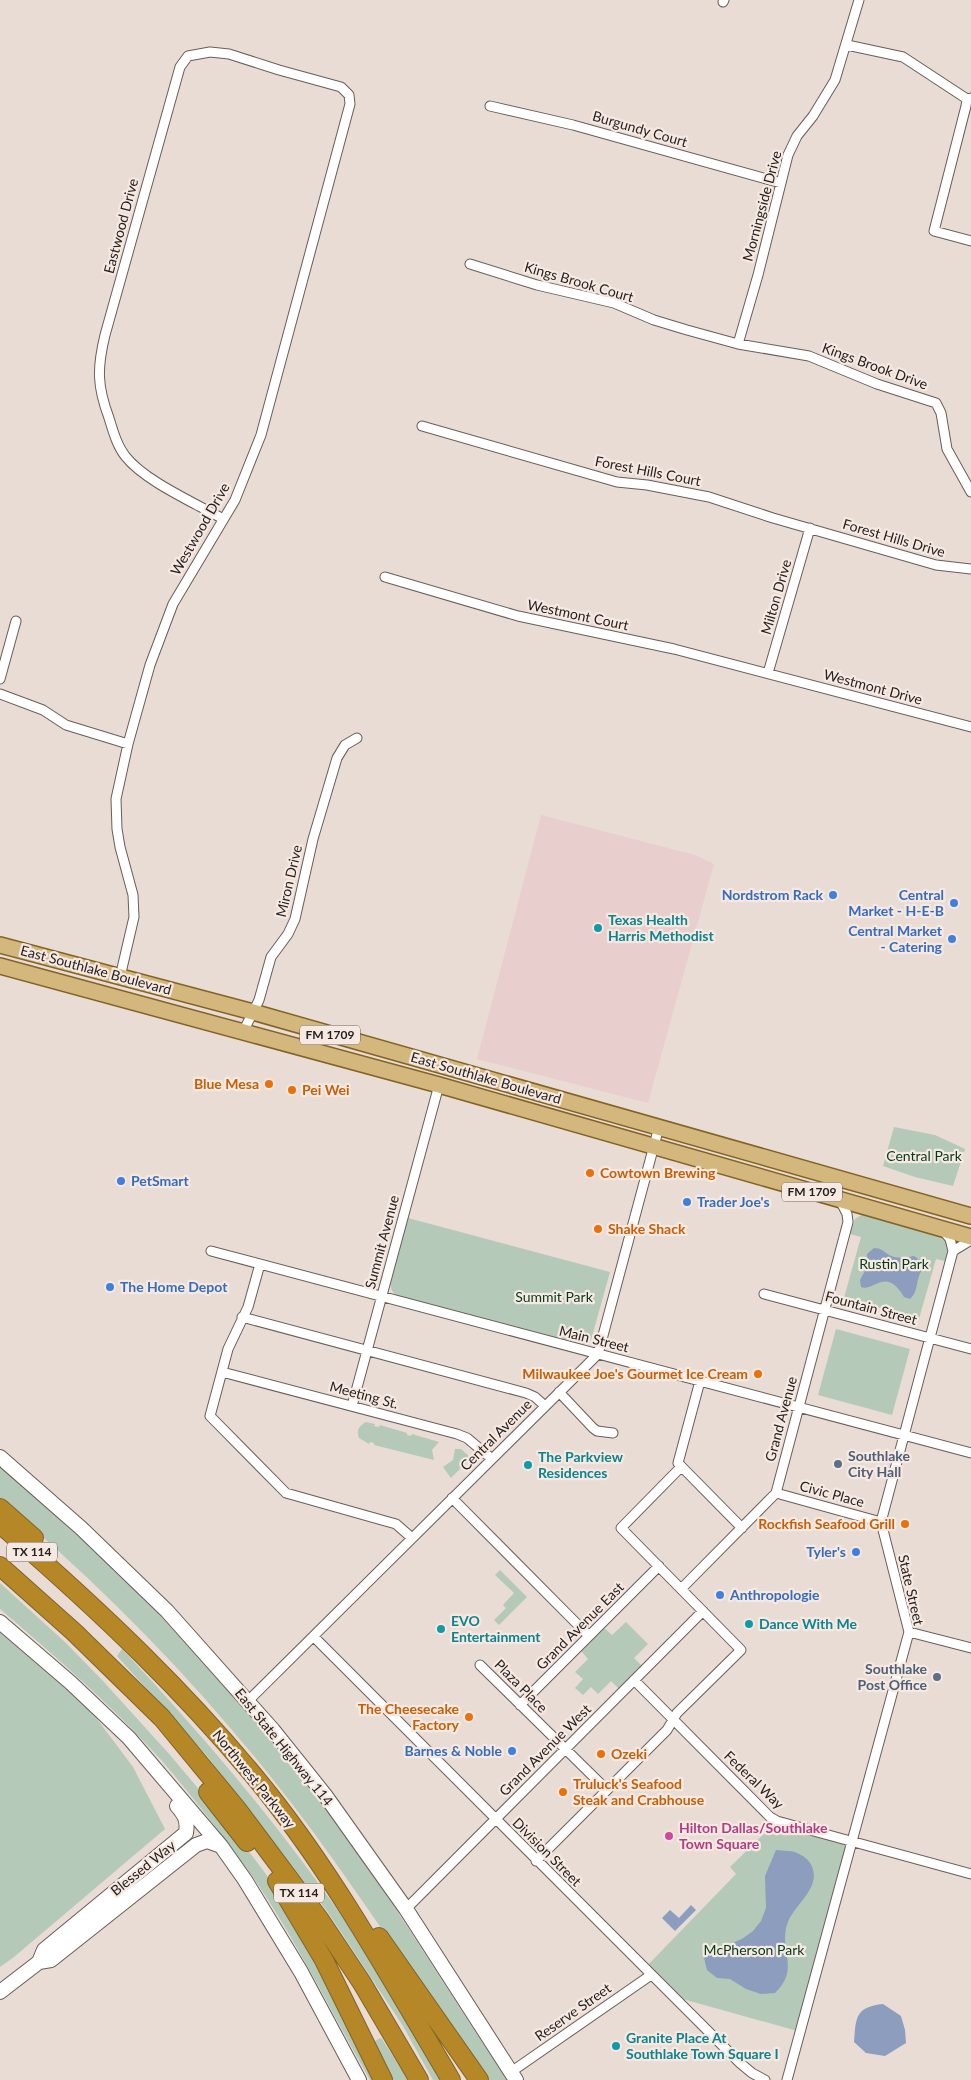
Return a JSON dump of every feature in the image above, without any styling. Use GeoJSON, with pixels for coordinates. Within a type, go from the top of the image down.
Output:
{"type":"FeatureCollection","features":[{"type":"Feature","properties":{"kind":"highway"},"geometry":{"type":"LineString","coordinates":[[0,1508],[56,1558],[64,1580]]}},
{"type":"Feature","properties":{"kind":"highway","name":"Northwest Parkway"},"geometry":{"type":"LineString","coordinates":[[0,1524],[147,1657],[215,1730],[271,1797],[318,1862],[373,1946],[451,2080]]}},
{"type":"Feature","properties":{"kind":"highway","name":"TX 114"},"geometry":{"type":"LineString","coordinates":[[0,1566],[74,1632],[162,1718],[237,1809],[320,1920],[362,1983],[419,2080]]}},
{"type":"Feature","properties":{"kind":"highway"},"geometry":{"type":"LineString","coordinates":[[162,1718],[174,1749],[282,1887],[324,1960],[383,2080]]}},
{"type":"Feature","properties":{"kind":"highway"},"geometry":{"type":"LineString","coordinates":[[318,1862],[334,1871],[479,2080]]}},
{"type":"Feature","properties":{"kind":"main road","name":"East Southlake Boulevard"},"geometry":{"type":"LineString","coordinates":[[0,945],[254,1012],[971,1216]]}},
{"type":"Feature","properties":{"kind":"main road","name":"East Southlake Boulevard"},"geometry":{"type":"LineString","coordinates":[[0,966],[439,1085],[971,1238]]}},
{"type":"Feature","properties":{"kind":"main road","name":"East State Highway 114"},"geometry":{"type":"LineString","coordinates":[[0,1457],[81,1528],[168,1611],[274,1730],[325,1795],[406,1910],[513,2076]]}},
{"type":"Feature","properties":{"kind":"main road"},"geometry":{"type":"LineString","coordinates":[[0,1622],[71,1683],[129,1738],[221,1846],[245,1880],[296,1964],[359,2080]]}},
{"type":"Feature","properties":{"kind":"main road","name":"Blessed Way"},"geometry":{"type":"LineString","coordinates":[[39,1962],[44,1950],[186,1833],[188,1822],[184,1813],[134,1756],[129,1738]]}},
{"type":"Feature","properties":{"kind":"main road","name":"Blessed Way"},"geometry":{"type":"LineString","coordinates":[[0,1992],[39,1962],[51,1960],[196,1845],[207,1841],[221,1846]]}},
{"type":"Feature","properties":{"kind":"street","name":"Morningside Drive"},"geometry":{"type":"LineString","coordinates":[[738,344],[788,155],[797,136],[813,116],[836,80],[860,0]]}},
{"type":"Feature","properties":{"kind":"street"},"geometry":{"type":"LineString","coordinates":[[847,45],[902,57],[969,99],[934,231],[971,241]]}},
{"type":"Feature","properties":{"kind":"street","name":"Eastwood Drive"},"geometry":{"type":"LineString","coordinates":[[223,519],[162,485],[138,469],[126,458],[118,445],[101,396],[98,376],[99,361],[161,128],[180,68],[188,56],[197,53],[229,54],[341,87],[349,95]]}},
{"type":"Feature","properties":{"kind":"street","name":"Westwood Drive"},"geometry":{"type":"LineString","coordinates":[[120,977],[134,917],[133,895],[117,829],[116,799],[128,744],[150,665],[172,604],[242,484],[264,427],[348,115],[349,95]]}},
{"type":"Feature","properties":{"kind":"street","name":"Burgundy Court"},"geometry":{"type":"LineString","coordinates":[[490,106],[573,125],[781,183]]}},
{"type":"Feature","properties":{"kind":"street","name":"Kings Brook Court"},"geometry":{"type":"LineString","coordinates":[[470,264],[537,285],[614,304],[654,320],[738,344]]}},
{"type":"Feature","properties":{"kind":"street","name":"Kings Brook Drive"},"geometry":{"type":"LineString","coordinates":[[738,344],[809,356],[878,384],[936,403],[941,413],[947,449],[971,492]]}},
{"type":"Feature","properties":{"kind":"street","name":"Forest Hills Court"},"geometry":{"type":"LineString","coordinates":[[422,426],[617,482],[662,487],[709,497],[810,528]]}},
{"type":"Feature","properties":{"kind":"street","name":"Forest Hills Drive"},"geometry":{"type":"LineString","coordinates":[[810,528],[936,565],[971,569]]}},
{"type":"Feature","properties":{"kind":"street","name":"Milton Drive"},"geometry":{"type":"LineString","coordinates":[[768,673],[810,528]]}},
{"type":"Feature","properties":{"kind":"street","name":"Westmont Court"},"geometry":{"type":"LineString","coordinates":[[385,577],[518,616],[674,649],[768,673]]}},
{"type":"Feature","properties":{"kind":"street"},"geometry":{"type":"LineString","coordinates":[[0,679],[16,621]]}},
{"type":"Feature","properties":{"kind":"street","name":"Westmont Drive"},"geometry":{"type":"LineString","coordinates":[[768,673],[971,727]]}},
{"type":"Feature","properties":{"kind":"street"},"geometry":{"type":"LineString","coordinates":[[0,694],[43,710],[66,725],[128,744]]}},
{"type":"Feature","properties":{"kind":"street","name":"Miron Drive"},"geometry":{"type":"LineString","coordinates":[[243,1032],[254,1012],[263,988],[271,957],[288,934],[296,919],[313,839],[337,758],[345,745],[357,738]]}},
{"type":"Feature","properties":{"kind":"street","name":"Summit Avenue"},"geometry":{"type":"LineString","coordinates":[[352,1406],[439,1085]]}},
{"type":"Feature","properties":{"kind":"street"},"geometry":{"type":"LineString","coordinates":[[598,1354],[659,1127]]}},
{"type":"Feature","properties":{"kind":"street"},"geometry":{"type":"LineString","coordinates":[[839,1199],[847,1214],[848,1222]]}},
{"type":"Feature","properties":{"kind":"street"},"geometry":{"type":"LineString","coordinates":[[848,1222],[858,1213],[869,1208]]}},
{"type":"Feature","properties":{"kind":"street","name":"Grand Avenue"},"geometry":{"type":"LineString","coordinates":[[681,1589],[776,1493],[848,1222]]}},
{"type":"Feature","properties":{"kind":"street"},"geometry":{"type":"LineString","coordinates":[[942,1229],[950,1239],[953,1251],[971,1238]]}},
{"type":"Feature","properties":{"kind":"street","name":"Main Street"},"geometry":{"type":"LineString","coordinates":[[211,1251],[971,1453]]}},
{"type":"Feature","properties":{"kind":"street","name":"State Street"},"geometry":{"type":"LineString","coordinates":[[787,2080],[909,1632],[881,1522],[953,1251]]}},
{"type":"Feature","properties":{"kind":"street"},"geometry":{"type":"LineString","coordinates":[[260,1264],[252,1295],[232,1339],[210,1416],[280,1487],[293,1496],[396,1524],[412,1538]]}},
{"type":"Feature","properties":{"kind":"street","name":"Fountain Street"},"geometry":{"type":"LineString","coordinates":[[764,1294],[971,1349]]}},
{"type":"Feature","properties":{"kind":"street"},"geometry":{"type":"LineString","coordinates":[[242,1317],[526,1393],[535,1397],[545,1406]]}},
{"type":"Feature","properties":{"kind":"street","name":"Central Avenue"},"geometry":{"type":"LineString","coordinates":[[248,1702],[598,1354]]}},
{"type":"Feature","properties":{"kind":"street","name":"Meeting St."},"geometry":{"type":"LineString","coordinates":[[222,1372],[457,1434],[468,1438],[492,1459]]}},
{"type":"Feature","properties":{"kind":"street"},"geometry":{"type":"LineString","coordinates":[[700,1381],[678,1463],[742,1528]]}},
{"type":"Feature","properties":{"kind":"street"},"geometry":{"type":"LineString","coordinates":[[559,1392],[593,1428],[597,1431],[613,1433]]}},
{"type":"Feature","properties":{"kind":"street"},"geometry":{"type":"LineString","coordinates":[[536,1861],[668,1730],[673,1720],[741,1650],[621,1528],[682,1467]]}},
{"type":"Feature","properties":{"kind":"street","name":"Civic Place"},"geometry":{"type":"LineString","coordinates":[[776,1493],[881,1522]]}},
{"type":"Feature","properties":{"kind":"street"},"geometry":{"type":"LineString","coordinates":[[452,1498],[589,1636]]}},
{"type":"Feature","properties":{"kind":"street","name":"Grand Avenue East"},"geometry":{"type":"LineString","coordinates":[[520,1705],[659,1566]]}},
{"type":"Feature","properties":{"kind":"street","name":"Grand Avenue West"},"geometry":{"type":"LineString","coordinates":[[406,1910],[703,1611]]}},
{"type":"Feature","properties":{"kind":"street"},"geometry":{"type":"LineString","coordinates":[[909,1632],[971,1648]]}},
{"type":"Feature","properties":{"kind":"street","name":"Division Street"},"geometry":{"type":"LineString","coordinates":[[314,1637],[740,2063],[752,2074],[765,2080]]}},
{"type":"Feature","properties":{"kind":"street","name":"Plaza Place"},"geometry":{"type":"LineString","coordinates":[[480,1665],[607,1790]]}},
{"type":"Feature","properties":{"kind":"street","name":"Federal Way"},"geometry":{"type":"LineString","coordinates":[[634,1680],[770,1817],[971,1874]]}},
{"type":"Feature","properties":{"kind":"street","name":"Reserve Street"},"geometry":{"type":"LineString","coordinates":[[513,2076],[651,1975]]}},
{"type":"Feature","properties":{"kind":"shaded area"},"geometry":{"type":"Polygon","coordinates":[[[541,815],[695,855],[714,864],[648,1103],[477,1059],[541,815]]]}},
{"type":"Feature","properties":{"kind":"green space","name":"Central Park"},"geometry":{"type":"Polygon","coordinates":[[[894,1127],[935,1135],[965,1149],[953,1186],[915,1177],[883,1166],[894,1127]]]}},
{"type":"Feature","properties":{"kind":"green space","name":"Rustin Park"},"geometry":{"type":"Polygon","coordinates":[[[863,1214],[937,1234],[945,1242],[947,1253],[945,1261],[936,1259],[919,1319],[844,1298],[861,1237],[850,1234],[855,1219],[863,1214]]]}},
{"type":"Feature","properties":{"kind":"green space","name":"Summit Park"},"geometry":{"type":"Polygon","coordinates":[[[408,1218],[610,1272],[591,1340],[586,1344],[580,1345],[397,1296],[392,1291],[390,1283],[408,1218]]]}},
{"type":"Feature","properties":{"kind":"green space"},"geometry":{"type":"Polygon","coordinates":[[[836,1329],[910,1349],[892,1415],[818,1395],[836,1329]]]}},
{"type":"Feature","properties":{"kind":"green space"},"geometry":{"type":"Polygon","coordinates":[[[366,1422],[375,1424],[374,1426],[379,1427],[380,1425],[407,1433],[407,1435],[411,1436],[412,1434],[439,1442],[432,1450],[434,1460],[374,1445],[374,1443],[370,1442],[369,1444],[359,1438],[358,1435],[359,1428],[366,1422]]]}},
{"type":"Feature","properties":{"kind":"green space"},"geometry":{"type":"Polygon","coordinates":[[[455,1449],[461,1449],[471,1458],[451,1478],[443,1467],[453,1460],[455,1449]]]}},
{"type":"Feature","properties":{"kind":"green space"},"geometry":{"type":"Polygon","coordinates":[[[0,1466],[92,1548],[136,1591],[180,1635],[262,1727],[301,1775],[360,1856],[507,2080],[487,2080],[314,1833],[279,1787],[206,1699],[86,1576],[0,1500],[0,1466]]]}},
{"type":"Feature","properties":{"kind":"green space"},"geometry":{"type":"Polygon","coordinates":[[[500,1570],[527,1597],[499,1625],[494,1620],[506,1608],[503,1605],[514,1593],[495,1575],[500,1570]]]}},
{"type":"Feature","properties":{"kind":"green space"},"geometry":{"type":"Polygon","coordinates":[[[0,1583],[66,1643],[103,1681],[170,1755],[229,1825],[268,1877],[294,1918],[376,2080],[370,2080],[284,1926],[253,1877],[231,1847],[186,1789],[124,1721],[84,1682],[0,1609],[0,1583]]]}},
{"type":"Feature","properties":{"kind":"green space"},"geometry":{"type":"Polygon","coordinates":[[[626,1622],[648,1644],[634,1658],[642,1666],[619,1689],[611,1681],[598,1694],[591,1687],[583,1695],[575,1688],[583,1679],[575,1672],[588,1659],[581,1651],[604,1628],[612,1635],[626,1622]]]}},
{"type":"Feature","properties":{"kind":"green space"},"geometry":{"type":"Polygon","coordinates":[[[0,1631],[91,1711],[133,1767],[165,1829],[0,1967],[0,1631]]]}},
{"type":"Feature","properties":{"kind":"green space"},"geometry":{"type":"Polygon","coordinates":[[[122,1649],[255,1800],[316,1880],[373,1963],[442,2080],[433,2080],[403,2026],[327,1911],[208,1757],[117,1656],[122,1649]]]}},
{"type":"Feature","properties":{"kind":"green space","name":"McPherson Park"},"geometry":{"type":"Polygon","coordinates":[[[777,1821],[852,1840],[801,2032],[672,1996],[644,1969],[736,1874],[730,1867],[777,1821]]]}},
{"type":"Feature","properties":{"kind":"green space"},"geometry":{"type":"Polygon","coordinates":[[[380,2038],[408,2080],[386,2080],[370,2044],[380,2038]]]}},
{"type":"Feature","properties":{"kind":"water"},"geometry":{"type":"Polygon","coordinates":[[[874,1248],[895,1257],[914,1256],[921,1261],[922,1270],[915,1292],[910,1299],[904,1297],[892,1283],[881,1282],[866,1288],[861,1287],[860,1280],[867,1267],[867,1254],[874,1248]]]}},
{"type":"Feature","properties":{"kind":"water"},"geometry":{"type":"Polygon","coordinates":[[[776,1850],[794,1852],[804,1857],[811,1864],[814,1878],[807,1894],[790,1917],[786,1928],[788,1969],[786,1976],[775,1993],[761,1994],[746,1989],[730,1979],[717,1978],[707,1970],[704,1958],[720,1948],[742,1939],[753,1931],[761,1921],[766,1908],[765,1876],[776,1850]]]}},
{"type":"Feature","properties":{"kind":"water"},"geometry":{"type":"Polygon","coordinates":[[[691,1905],[696,1910],[675,1931],[662,1918],[670,1910],[679,1918],[691,1905]]]}},
{"type":"Feature","properties":{"kind":"water"},"geometry":{"type":"Polygon","coordinates":[[[883,2004],[901,2016],[906,2043],[885,2056],[866,2053],[854,2042],[855,2026],[862,2011],[883,2004]]]}},
{"type":"Feature","properties":{"kind":"place","name":"Nordstrom Rack"},"geometry":{"type":"Point","coordinates":[833,895]}},
{"type":"Feature","properties":{"kind":"place","name":"Central Market - H-E-B"},"geometry":{"type":"Point","coordinates":[954,903]}},
{"type":"Feature","properties":{"kind":"place","name":"Texas Health Harris Methodist"},"geometry":{"type":"Point","coordinates":[598,928]}},
{"type":"Feature","properties":{"kind":"place","name":"Central Market - Catering"},"geometry":{"type":"Point","coordinates":[952,939]}},
{"type":"Feature","properties":{"kind":"place","name":"Blue Mesa"},"geometry":{"type":"Point","coordinates":[269,1084]}},
{"type":"Feature","properties":{"kind":"place","name":"Pei Wei"},"geometry":{"type":"Point","coordinates":[292,1090]}},
{"type":"Feature","properties":{"kind":"place","name":"Cowtown Brewing"},"geometry":{"type":"Point","coordinates":[590,1173]}},
{"type":"Feature","properties":{"kind":"place","name":"PetSmart"},"geometry":{"type":"Point","coordinates":[121,1181]}},
{"type":"Feature","properties":{"kind":"place","name":"Trader Joe's"},"geometry":{"type":"Point","coordinates":[687,1202]}},
{"type":"Feature","properties":{"kind":"place","name":"Shake Shack"},"geometry":{"type":"Point","coordinates":[598,1229]}},
{"type":"Feature","properties":{"kind":"place","name":"The Home Depot"},"geometry":{"type":"Point","coordinates":[110,1287]}},
{"type":"Feature","properties":{"kind":"place","name":"Milwaukee Joe's Gourmet Ice Cream"},"geometry":{"type":"Point","coordinates":[758,1374]}},
{"type":"Feature","properties":{"kind":"place","name":"Southlake City Hall"},"geometry":{"type":"Point","coordinates":[838,1464]}},
{"type":"Feature","properties":{"kind":"place","name":"The Parkview Residences"},"geometry":{"type":"Point","coordinates":[528,1465]}},
{"type":"Feature","properties":{"kind":"place","name":"Rockfish Seafood Grill"},"geometry":{"type":"Point","coordinates":[905,1524]}},
{"type":"Feature","properties":{"kind":"place","name":"Tyler's"},"geometry":{"type":"Point","coordinates":[856,1552]}},
{"type":"Feature","properties":{"kind":"place","name":"Anthropologie"},"geometry":{"type":"Point","coordinates":[720,1595]}},
{"type":"Feature","properties":{"kind":"place","name":"Dance With Me"},"geometry":{"type":"Point","coordinates":[749,1624]}},
{"type":"Feature","properties":{"kind":"place","name":"EVO Entertainment"},"geometry":{"type":"Point","coordinates":[441,1629]}},
{"type":"Feature","properties":{"kind":"place","name":"Southlake Post Office"},"geometry":{"type":"Point","coordinates":[937,1677]}},
{"type":"Feature","properties":{"kind":"place","name":"The Cheesecake Factory"},"geometry":{"type":"Point","coordinates":[469,1717]}},
{"type":"Feature","properties":{"kind":"place","name":"Barnes & Noble"},"geometry":{"type":"Point","coordinates":[512,1751]}},
{"type":"Feature","properties":{"kind":"place","name":"Ozeki"},"geometry":{"type":"Point","coordinates":[601,1754]}},
{"type":"Feature","properties":{"kind":"place","name":"Truluck's Seafood Steak and Crabhouse"},"geometry":{"type":"Point","coordinates":[563,1792]}},
{"type":"Feature","properties":{"kind":"place","name":"Hilton Dallas/Southlake Town Square"},"geometry":{"type":"Point","coordinates":[669,1836]}},
{"type":"Feature","properties":{"kind":"place","name":"Granite Place At Southlake Town Square I"},"geometry":{"type":"Point","coordinates":[616,2046]}}]}
